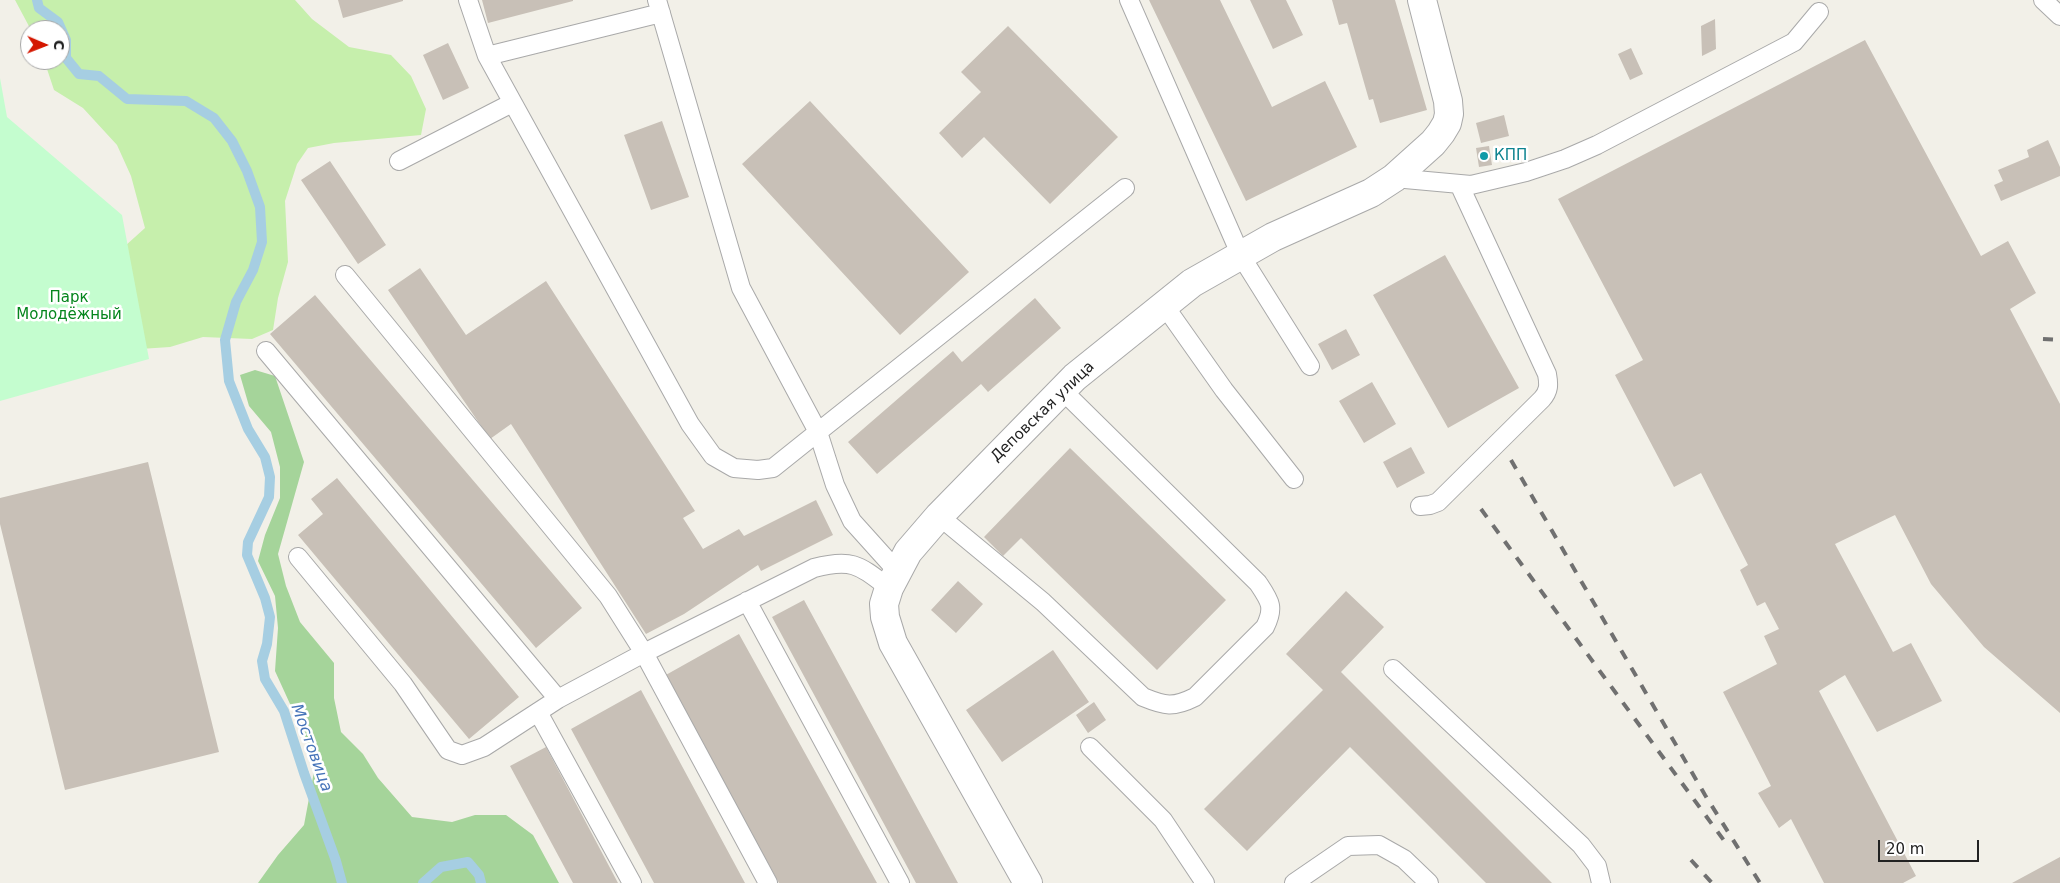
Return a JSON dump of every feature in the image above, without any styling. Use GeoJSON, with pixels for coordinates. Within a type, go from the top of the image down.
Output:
{"type":"FeatureCollection","features":[{"type":"Feature","properties":{"kind":"street","name":"Деповская улица"},"geometry":{"type":"LineString","coordinates":[[1028,883],[893,643],[885,617],[884,604],[893,580],[908,552],[939,516],[1075,377],[1192,283],[1273,238],[1371,193],[1394,178],[1433,143],[1447,123],[1449,114],[1448,101],[1422,0]]}},
{"type":"Feature","properties":{"kind":"lane"},"geometry":{"type":"LineString","coordinates":[[468,0],[487,56],[690,424],[714,456],[734,468],[758,470],[773,468],[1125,188]]}},
{"type":"Feature","properties":{"kind":"lane"},"geometry":{"type":"LineString","coordinates":[[1129,0],[1241,256],[1310,366]]}},
{"type":"Feature","properties":{"kind":"lane"},"geometry":{"type":"LineString","coordinates":[[2043,0],[2060,16]]}},
{"type":"Feature","properties":{"kind":"lane"},"geometry":{"type":"LineString","coordinates":[[487,56],[659,7],[741,288],[818,432],[835,485],[852,521],[893,580]]}},
{"type":"Feature","properties":{"kind":"lane"},"geometry":{"type":"LineString","coordinates":[[1394,178],[1459,184],[1482,183],[1526,172],[1565,159],[1596,145],[1794,42],[1820,12]]}},
{"type":"Feature","properties":{"kind":"lane"},"geometry":{"type":"LineString","coordinates":[[398,161],[512,103]]}},
{"type":"Feature","properties":{"kind":"lane"},"geometry":{"type":"LineString","coordinates":[[1420,506],[1438,502],[1542,399],[1547,392],[1548,384],[1547,374],[1459,184]]}},
{"type":"Feature","properties":{"kind":"lane"},"geometry":{"type":"LineString","coordinates":[[346,275],[608,596],[644,653],[768,883]]}},
{"type":"Feature","properties":{"kind":"lane"},"geometry":{"type":"LineString","coordinates":[[1164,305],[1224,390],[1294,479]]}},
{"type":"Feature","properties":{"kind":"lane"},"geometry":{"type":"LineString","coordinates":[[266,351],[558,699]]}},
{"type":"Feature","properties":{"kind":"lane"},"geometry":{"type":"LineString","coordinates":[[939,516],[1043,602],[1143,697],[1164,706],[1181,704],[1195,698],[1265,628],[1272,614],[1269,599],[1258,583],[1062,390]]}},
{"type":"Feature","properties":{"kind":"lane"},"geometry":{"type":"LineString","coordinates":[[298,557],[403,684],[448,750],[462,754],[484,747],[558,699],[644,653],[814,568],[834,563],[852,563],[869,573],[893,580]]}},
{"type":"Feature","properties":{"kind":"lane"},"geometry":{"type":"LineString","coordinates":[[747,601],[900,883]]}},
{"type":"Feature","properties":{"kind":"lane"},"geometry":{"type":"LineString","coordinates":[[1393,669],[1582,845],[1597,866],[1601,883]]}},
{"type":"Feature","properties":{"kind":"lane"},"geometry":{"type":"LineString","coordinates":[[538,712],[632,883]]}},
{"type":"Feature","properties":{"kind":"lane"},"geometry":{"type":"LineString","coordinates":[[1090,747],[1163,820],[1205,883]]}},
{"type":"Feature","properties":{"kind":"lane"},"geometry":{"type":"LineString","coordinates":[[1294,883],[1348,846],[1379,845],[1404,859],[1429,883]]}},
{"type":"Feature","properties":{"kind":"green space"},"geometry":{"type":"Polygon","coordinates":[[[15,0],[295,0],[312,19],[349,47],[391,55],[411,76],[426,109],[421,135],[334,143],[308,148],[297,164],[285,201],[288,262],[278,298],[273,330],[252,339],[203,337],[170,347],[125,350],[105,264],[145,228],[131,176],[117,145],[83,108],[54,90],[47,70],[70,70],[70,20],[26,20],[15,0]]]}},
{"type":"Feature","properties":{"kind":"green space","name":"Парк Молодёжный"},"geometry":{"type":"Polygon","coordinates":[[[0,78],[7,117],[122,215],[149,359],[0,401],[0,78]]]}},
{"type":"Feature","properties":{"kind":"green space"},"geometry":{"type":"Polygon","coordinates":[[[255,370],[275,376],[304,462],[278,554],[286,586],[300,622],[334,663],[334,698],[341,732],[363,754],[378,778],[412,817],[452,822],[475,815],[506,815],[533,835],[559,883],[258,883],[278,855],[304,825],[316,761],[275,671],[278,628],[275,596],[258,561],[265,535],[280,498],[280,467],[271,432],[249,406],[240,375],[255,370]]]}},
{"type":"Feature","properties":{"kind":"building"},"geometry":{"type":"Polygon","coordinates":[[[338,0],[403,0],[403,1],[343,18],[338,0]]]}},
{"type":"Feature","properties":{"kind":"building"},"geometry":{"type":"Polygon","coordinates":[[[482,0],[573,0],[573,1],[488,23],[482,0]]]}},
{"type":"Feature","properties":{"kind":"building"},"geometry":{"type":"Polygon","coordinates":[[[1149,0],[1220,0],[1272,107],[1325,81],[1357,147],[1246,201],[1149,0]]]}},
{"type":"Feature","properties":{"kind":"building"},"geometry":{"type":"Polygon","coordinates":[[[1250,0],[1286,0],[1303,35],[1273,49],[1250,0]]]}},
{"type":"Feature","properties":{"kind":"building"},"geometry":{"type":"Polygon","coordinates":[[[1332,0],[1395,0],[1427,110],[1380,123],[1373,99],[1369,100],[1347,23],[1339,25],[1332,0]]]}},
{"type":"Feature","properties":{"kind":"building"},"geometry":{"type":"Polygon","coordinates":[[[1715,19],[1716,49],[1702,56],[1701,26],[1715,19]]]}},
{"type":"Feature","properties":{"kind":"building"},"geometry":{"type":"Polygon","coordinates":[[[1008,26],[1118,137],[1050,204],[984,137],[962,158],[939,133],[981,92],[961,72],[1008,26]]]}},
{"type":"Feature","properties":{"kind":"building"},"geometry":{"type":"Polygon","coordinates":[[[1865,40],[1981,256],[2008,241],[2036,293],[2010,309],[2060,404],[2060,713],[1984,647],[1931,584],[1895,515],[1835,544],[1893,652],[1911,643],[1942,701],[1877,732],[1845,675],[1819,691],[1916,876],[1903,883],[1824,883],[1791,819],[1779,828],[1758,793],[1771,786],[1723,692],[1777,664],[1764,636],[1779,629],[1765,602],[1757,606],[1740,570],[1748,565],[1701,473],[1674,487],[1615,375],[1643,360],[1558,199],[1865,40]]]}},
{"type":"Feature","properties":{"kind":"building"},"geometry":{"type":"Polygon","coordinates":[[[448,43],[469,88],[443,100],[423,55],[448,43]]]}},
{"type":"Feature","properties":{"kind":"building"},"geometry":{"type":"Polygon","coordinates":[[[1631,48],[1643,74],[1630,80],[1618,54],[1631,48]]]}},
{"type":"Feature","properties":{"kind":"building"},"geometry":{"type":"Polygon","coordinates":[[[810,101],[969,272],[900,335],[742,164],[810,101]]]}},
{"type":"Feature","properties":{"kind":"building"},"geometry":{"type":"Polygon","coordinates":[[[1504,115],[1509,136],[1481,143],[1476,123],[1504,115]]]}},
{"type":"Feature","properties":{"kind":"building"},"geometry":{"type":"Polygon","coordinates":[[[662,121],[689,197],[651,210],[624,135],[662,121]]]}},
{"type":"Feature","properties":{"kind":"building"},"geometry":{"type":"Polygon","coordinates":[[[2048,140],[2060,167],[2060,176],[2001,201],[1994,185],[2003,181],[1998,170],[2029,157],[2027,150],[2048,140]]]}},
{"type":"Feature","properties":{"kind":"building","name":"КПП"},"geometry":{"type":"Polygon","coordinates":[[[1489,146],[1492,165],[1479,167],[1476,148],[1489,146]]]}},
{"type":"Feature","properties":{"kind":"building"},"geometry":{"type":"Polygon","coordinates":[[[330,161],[386,245],[358,264],[301,180],[330,161]]]}},
{"type":"Feature","properties":{"kind":"building"},"geometry":{"type":"Polygon","coordinates":[[[1445,255],[1519,388],[1448,428],[1373,295],[1445,255]]]}},
{"type":"Feature","properties":{"kind":"building"},"geometry":{"type":"Polygon","coordinates":[[[420,268],[466,335],[546,281],[695,511],[683,518],[703,549],[739,529],[744,536],[816,500],[833,535],[761,571],[758,565],[684,614],[646,634],[511,424],[490,439],[388,290],[420,268]]]}},
{"type":"Feature","properties":{"kind":"building"},"geometry":{"type":"Polygon","coordinates":[[[315,295],[582,608],[536,648],[270,334],[315,295]]]}},
{"type":"Feature","properties":{"kind":"building"},"geometry":{"type":"Polygon","coordinates":[[[1035,298],[1061,328],[988,392],[981,384],[877,474],[848,442],[953,351],[962,362],[1035,298]]]}},
{"type":"Feature","properties":{"kind":"building"},"geometry":{"type":"Polygon","coordinates":[[[1346,329],[1360,355],[1332,370],[1318,344],[1346,329]]]}},
{"type":"Feature","properties":{"kind":"building"},"geometry":{"type":"Polygon","coordinates":[[[1372,382],[1396,424],[1364,443],[1339,401],[1372,382]]]}},
{"type":"Feature","properties":{"kind":"building"},"geometry":{"type":"Polygon","coordinates":[[[1411,447],[1425,473],[1397,488],[1383,462],[1411,447]]]}},
{"type":"Feature","properties":{"kind":"building"},"geometry":{"type":"Polygon","coordinates":[[[1070,448],[1226,600],[1157,670],[1021,538],[1003,556],[984,537],[1070,448]]]}},
{"type":"Feature","properties":{"kind":"building"},"geometry":{"type":"Polygon","coordinates":[[[148,462],[219,752],[65,790],[0,524],[0,498],[148,462]]]}},
{"type":"Feature","properties":{"kind":"building"},"geometry":{"type":"Polygon","coordinates":[[[337,478],[519,697],[469,739],[298,535],[323,514],[311,499],[337,478]]]}},
{"type":"Feature","properties":{"kind":"building"},"geometry":{"type":"Polygon","coordinates":[[[958,581],[983,604],[956,633],[931,610],[958,581]]]}},
{"type":"Feature","properties":{"kind":"building"},"geometry":{"type":"Polygon","coordinates":[[[1346,591],[1384,627],[1341,672],[1552,883],[1486,883],[1350,747],[1247,851],[1204,809],[1323,690],[1286,654],[1346,591]]]}},
{"type":"Feature","properties":{"kind":"building"},"geometry":{"type":"Polygon","coordinates":[[[804,600],[958,883],[916,883],[772,617],[804,600]]]}},
{"type":"Feature","properties":{"kind":"building"},"geometry":{"type":"Polygon","coordinates":[[[739,634],[877,883],[779,883],[664,676],[739,634]]]}},
{"type":"Feature","properties":{"kind":"building"},"geometry":{"type":"Polygon","coordinates":[[[1053,650],[1089,702],[1002,762],[966,710],[1053,650]]]}},
{"type":"Feature","properties":{"kind":"building"},"geometry":{"type":"Polygon","coordinates":[[[641,690],[745,883],[654,883],[571,729],[641,690]]]}},
{"type":"Feature","properties":{"kind":"building"},"geometry":{"type":"Polygon","coordinates":[[[1094,702],[1106,720],[1088,733],[1076,715],[1094,702]]]}},
{"type":"Feature","properties":{"kind":"building"},"geometry":{"type":"Polygon","coordinates":[[[546,747],[618,883],[573,883],[510,766],[546,747]]]}},
{"type":"Feature","properties":{"kind":"building"},"geometry":{"type":"Polygon","coordinates":[[[2060,857],[2060,883],[2012,883],[2060,857]]]}},
{"type":"Feature","properties":{"kind":"waterway","name":"Мостовица"},"geometry":{"type":"LineString","coordinates":[[37,0],[39,8],[58,22],[66,40],[66,58],[79,74],[99,76],[127,99],[186,101],[214,118],[232,141],[247,171],[260,207],[262,242],[253,270],[236,302],[225,340],[229,381],[248,429],[265,457],[270,477],[269,497],[248,542],[247,555],[265,598],[270,617],[267,644],[262,661],[265,679],[284,711],[342,883]]}},
{"type":"Feature","properties":{"kind":"waterway","name":"Мостовица"},"geometry":{"type":"LineString","coordinates":[[423,883],[441,867],[468,862],[479,875],[481,883]]}},
{"type":"Feature","properties":{"kind":"railway"},"geometry":{"type":"LineString","coordinates":[[2043,339],[2060,340]]}},
{"type":"Feature","properties":{"kind":"railway"},"geometry":{"type":"LineString","coordinates":[[1511,460],[1705,795],[1760,883]]}},
{"type":"Feature","properties":{"kind":"railway"},"geometry":{"type":"LineString","coordinates":[[1481,509],[1728,846]]}},
{"type":"Feature","properties":{"kind":"railway"},"geometry":{"type":"LineString","coordinates":[[1691,860],[1712,883]]}},
{"type":"Feature","properties":{"kind":"place","name":"КПП"},"geometry":{"type":"Point","coordinates":[1484,156]}}]}
